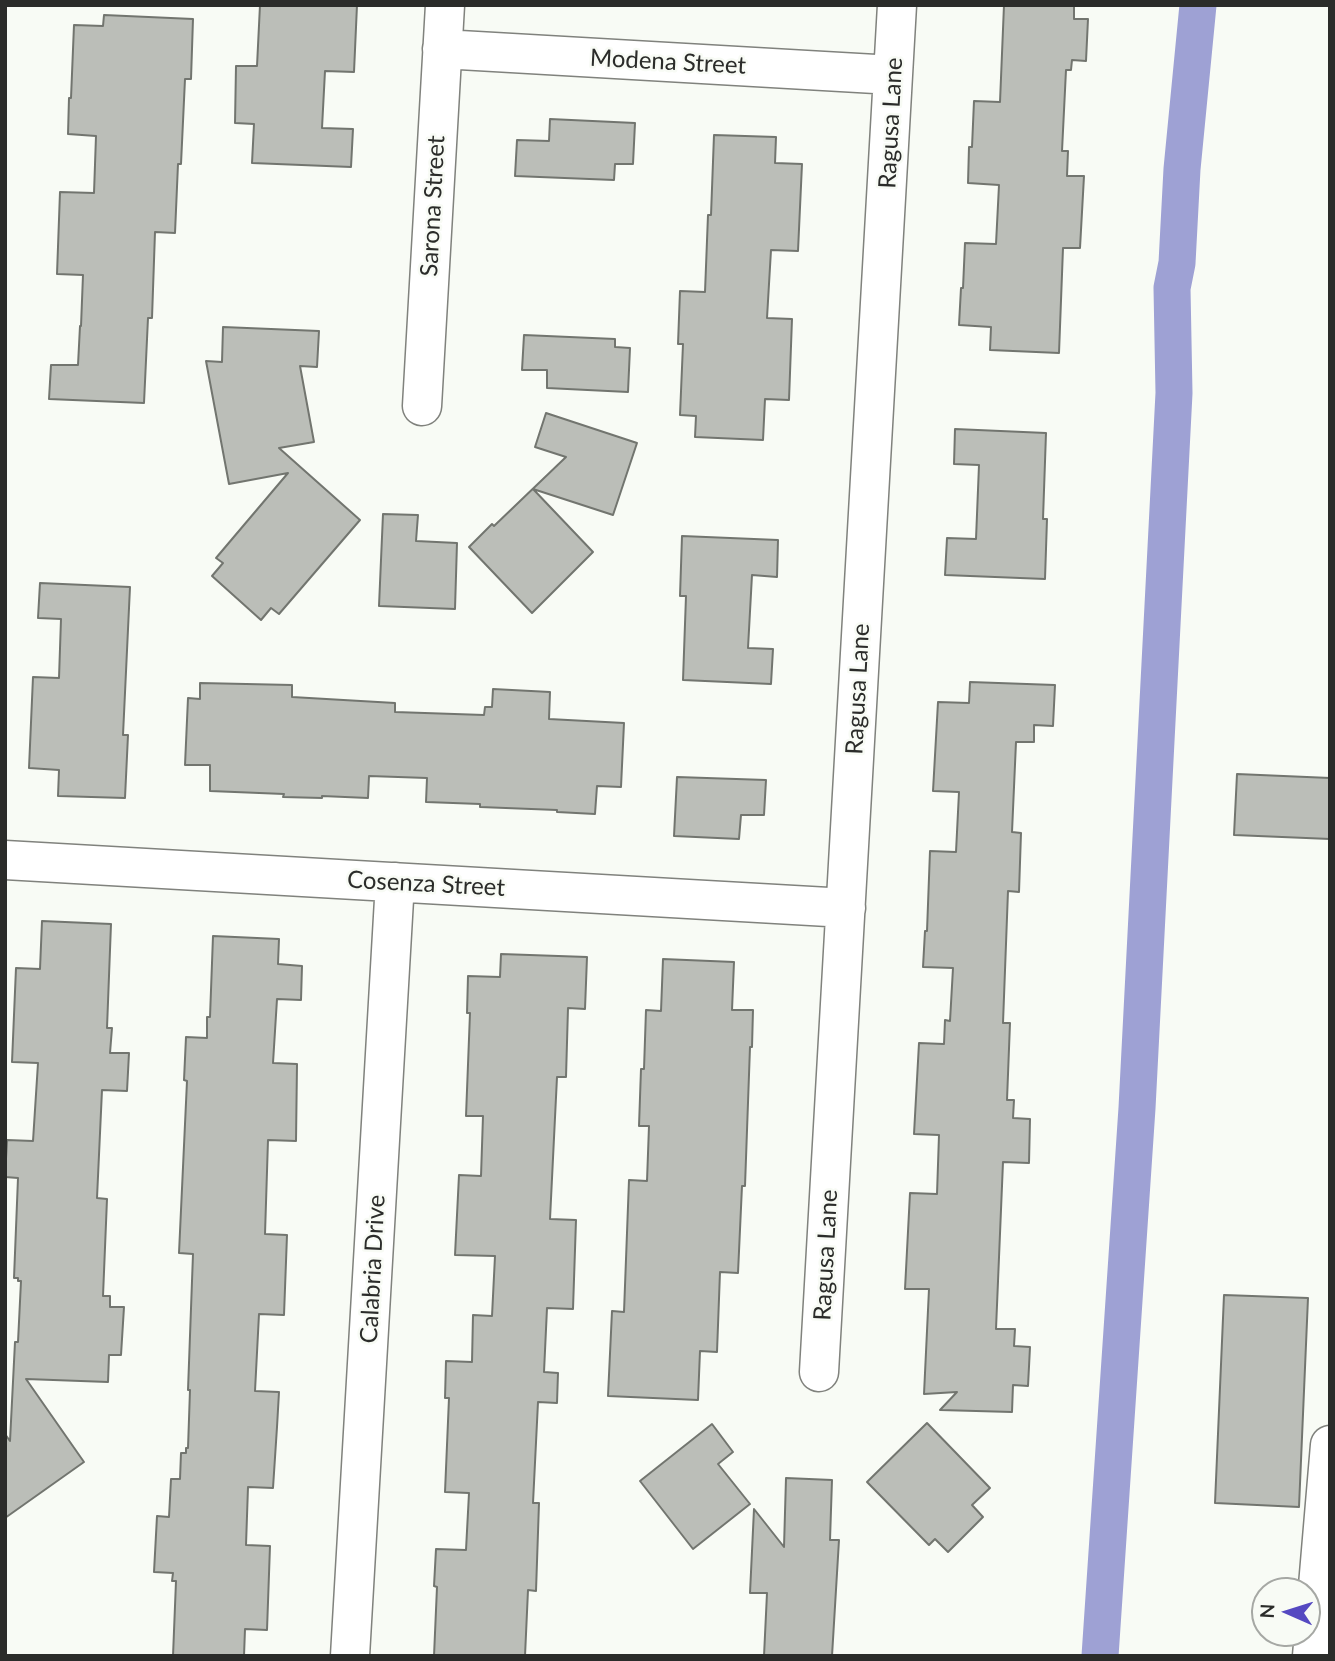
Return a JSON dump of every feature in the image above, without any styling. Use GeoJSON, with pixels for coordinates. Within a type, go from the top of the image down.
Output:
{"type":"FeatureCollection","features":[{"type":"Feature","properties":{"kind":"street","name":"Sarona Street"},"geometry":{"type":"LineString","coordinates":[[422,406],[445,5]]}},
{"type":"Feature","properties":{"kind":"street","name":"Ragusa Lane"},"geometry":{"type":"LineString","coordinates":[[819,1372],[897,5]]}},
{"type":"Feature","properties":{"kind":"street","name":"Modena Street"},"geometry":{"type":"LineString","coordinates":[[442,49],[894,75]]}},
{"type":"Feature","properties":{"kind":"street","name":"Cosenza Street"},"geometry":{"type":"LineString","coordinates":[[5,860],[846,908]]}},
{"type":"Feature","properties":{"kind":"street","name":"Calabria Drive"},"geometry":{"type":"LineString","coordinates":[[350,1656],[395,882]]}},
{"type":"Feature","properties":{"kind":"street"},"geometry":{"type":"LineString","coordinates":[[1312,1656],[1330,1445]]}},
{"type":"Feature","properties":{"kind":"building"},"geometry":{"type":"Polygon","coordinates":[[[260,5],[357,5],[354,72],[325,71],[322,128],[353,129],[351,167],[252,163],[254,124],[235,123],[236,66],[257,66],[260,5]]]}},
{"type":"Feature","properties":{"kind":"building"},"geometry":{"type":"Polygon","coordinates":[[[1004,5],[1074,5],[1074,19],[1088,19],[1086,61],[1072,60],[1071,70],[1066,70],[1062,151],[1068,151],[1067,176],[1084,176],[1080,248],[1063,248],[1059,353],[990,350],[991,327],[959,325],[965,243],[996,244],[999,185],[968,183],[969,147],[972,147],[974,101],[1000,102],[1004,5]]]}},
{"type":"Feature","properties":{"kind":"building"},"geometry":{"type":"Polygon","coordinates":[[[104,15],[193,19],[191,79],[185,79],[175,233],[155,232],[152,318],[148,318],[144,403],[49,399],[51,365],[78,365],[81,326],[83,275],[57,274],[60,192],[94,193],[96,136],[68,134],[74,25],[103,26],[104,15]]]}},
{"type":"Feature","properties":{"kind":"building"},"geometry":{"type":"Polygon","coordinates":[[[550,119],[635,123],[633,164],[615,164],[614,180],[515,176],[517,140],[549,141],[550,119]]]}},
{"type":"Feature","properties":{"kind":"building"},"geometry":{"type":"Polygon","coordinates":[[[714,135],[776,137],[775,163],[802,164],[798,251],[771,250],[767,318],[792,319],[789,400],[765,399],[763,440],[695,437],[696,416],[680,415],[683,344],[678,344],[680,291],[705,292],[714,135]]]}},
{"type":"Feature","properties":{"kind":"building"},"geometry":{"type":"Polygon","coordinates":[[[223,327],[319,331],[317,367],[300,366],[314,442],[279,448],[360,520],[279,614],[271,608],[261,620],[212,576],[223,563],[216,558],[288,473],[229,484],[206,361],[222,362],[223,327]]]}},
{"type":"Feature","properties":{"kind":"building"},"geometry":{"type":"Polygon","coordinates":[[[524,335],[615,339],[615,347],[630,348],[628,392],[547,388],[547,370],[522,370],[524,335]]]}},
{"type":"Feature","properties":{"kind":"building"},"geometry":{"type":"Polygon","coordinates":[[[546,413],[637,443],[613,515],[533,489],[593,552],[532,613],[469,547],[566,457],[535,447],[546,413]]]}},
{"type":"Feature","properties":{"kind":"building"},"geometry":{"type":"Polygon","coordinates":[[[955,429],[1046,433],[1043,519],[1047,519],[1045,579],[945,575],[947,538],[976,539],[979,465],[954,464],[955,429]]]}},
{"type":"Feature","properties":{"kind":"building"},"geometry":{"type":"Polygon","coordinates":[[[383,514],[418,515],[416,541],[457,543],[455,609],[379,606],[383,514]]]}},
{"type":"Feature","properties":{"kind":"building"},"geometry":{"type":"Polygon","coordinates":[[[682,536],[778,540],[777,577],[752,575],[748,648],[773,649],[771,684],[683,680],[686,596],[680,596],[682,536]]]}},
{"type":"Feature","properties":{"kind":"building"},"geometry":{"type":"Polygon","coordinates":[[[40,583],[130,587],[123,735],[128,735],[125,798],[58,796],[59,770],[29,768],[33,677],[59,678],[61,619],[38,618],[40,583]]]}},
{"type":"Feature","properties":{"kind":"building"},"geometry":{"type":"Polygon","coordinates":[[[970,682],[1055,685],[1053,726],[1034,725],[1034,742],[1016,742],[1012,832],[1021,833],[1019,892],[1008,891],[1003,1023],[1010,1023],[1007,1100],[1014,1100],[1013,1118],[1030,1119],[1029,1163],[1003,1162],[996,1329],[1015,1329],[1014,1346],[1030,1347],[1028,1386],[1013,1385],[1012,1412],[940,1410],[957,1392],[924,1394],[929,1289],[905,1289],[910,1193],[937,1194],[939,1135],[914,1134],[919,1043],[944,1044],[945,1020],[950,1021],[953,968],[923,967],[930,851],[956,852],[959,792],[933,791],[938,702],[969,703],[970,682]]]}},
{"type":"Feature","properties":{"kind":"building"},"geometry":{"type":"Polygon","coordinates":[[[200,683],[292,685],[292,697],[395,703],[395,712],[484,715],[485,707],[492,707],[493,689],[550,692],[549,719],[624,723],[621,787],[597,786],[595,814],[426,802],[427,778],[369,776],[368,798],[283,797],[284,794],[210,791],[210,765],[185,765],[188,698],[200,699],[200,683]]]}},
{"type":"Feature","properties":{"kind":"building"},"geometry":{"type":"Polygon","coordinates":[[[1237,774],[1330,778],[1330,839],[1234,835],[1237,774]]]}},
{"type":"Feature","properties":{"kind":"building"},"geometry":{"type":"Polygon","coordinates":[[[677,777],[766,780],[764,815],[741,815],[739,839],[674,836],[677,777]]]}},
{"type":"Feature","properties":{"kind":"building"},"geometry":{"type":"Polygon","coordinates":[[[42,921],[111,924],[107,1028],[112,1028],[110,1053],[129,1053],[127,1091],[102,1090],[97,1198],[107,1199],[103,1296],[110,1296],[110,1307],[124,1307],[121,1355],[109,1355],[108,1382],[26,1379],[84,1462],[5,1518],[5,1434],[10,1441],[21,1281],[14,1278],[18,1178],[5,1177],[7,1140],[33,1141],[38,1063],[12,1062],[16,968],[40,969],[42,921]]]}},
{"type":"Feature","properties":{"kind":"building"},"geometry":{"type":"Polygon","coordinates":[[[213,936],[279,939],[278,964],[302,966],[301,1000],[277,999],[273,1063],[297,1064],[296,1141],[268,1140],[265,1234],[287,1235],[284,1315],[259,1314],[255,1391],[279,1392],[273,1488],[248,1487],[246,1545],[270,1546],[267,1630],[245,1629],[244,1656],[173,1656],[176,1581],[172,1581],[173,1573],[154,1572],[157,1516],[169,1517],[171,1479],[180,1479],[181,1453],[186,1453],[188,1448],[193,1254],[179,1253],[187,1081],[184,1080],[186,1037],[207,1038],[213,936]]]}},
{"type":"Feature","properties":{"kind":"building"},"geometry":{"type":"Polygon","coordinates":[[[501,954],[587,957],[585,1009],[568,1008],[566,1077],[557,1077],[550,1219],[576,1220],[573,1309],[547,1308],[544,1372],[558,1373],[557,1403],[538,1402],[533,1503],[539,1503],[536,1591],[528,1590],[525,1656],[434,1656],[436,1549],[466,1550],[469,1493],[445,1492],[449,1398],[445,1398],[446,1361],[472,1362],[473,1315],[492,1316],[495,1256],[455,1255],[459,1175],[481,1176],[483,1116],[466,1116],[470,1013],[467,1013],[468,976],[500,977],[501,954]]]}},
{"type":"Feature","properties":{"kind":"building"},"geometry":{"type":"Polygon","coordinates":[[[663,959],[734,962],[732,1010],[753,1010],[738,1273],[720,1272],[717,1352],[700,1351],[698,1400],[608,1396],[612,1311],[624,1312],[629,1180],[647,1181],[649,1126],[639,1126],[641,1069],[644,1069],[646,1010],[661,1011],[663,959]]]}},
{"type":"Feature","properties":{"kind":"building"},"geometry":{"type":"Polygon","coordinates":[[[1224,1295],[1308,1298],[1299,1507],[1215,1503],[1224,1295]]]}},
{"type":"Feature","properties":{"kind":"building"},"geometry":{"type":"Polygon","coordinates":[[[927,1423],[990,1488],[972,1505],[983,1517],[948,1552],[935,1539],[929,1545],[867,1482],[927,1423]]]}},
{"type":"Feature","properties":{"kind":"building"},"geometry":{"type":"Polygon","coordinates":[[[712,1424],[733,1452],[718,1464],[750,1504],[693,1549],[640,1481],[712,1424]]]}},
{"type":"Feature","properties":{"kind":"building"},"geometry":{"type":"Polygon","coordinates":[[[786,1478],[832,1480],[830,1540],[839,1540],[832,1656],[764,1656],[767,1593],[750,1593],[754,1509],[784,1547],[786,1478]]]}},
{"type":"Feature","properties":{"kind":"waterway"},"geometry":{"type":"LineString","coordinates":[[1100,1656],[1137,1108],[1174,393],[1172,288],[1177,263],[1182,169],[1198,5]]}}]}
